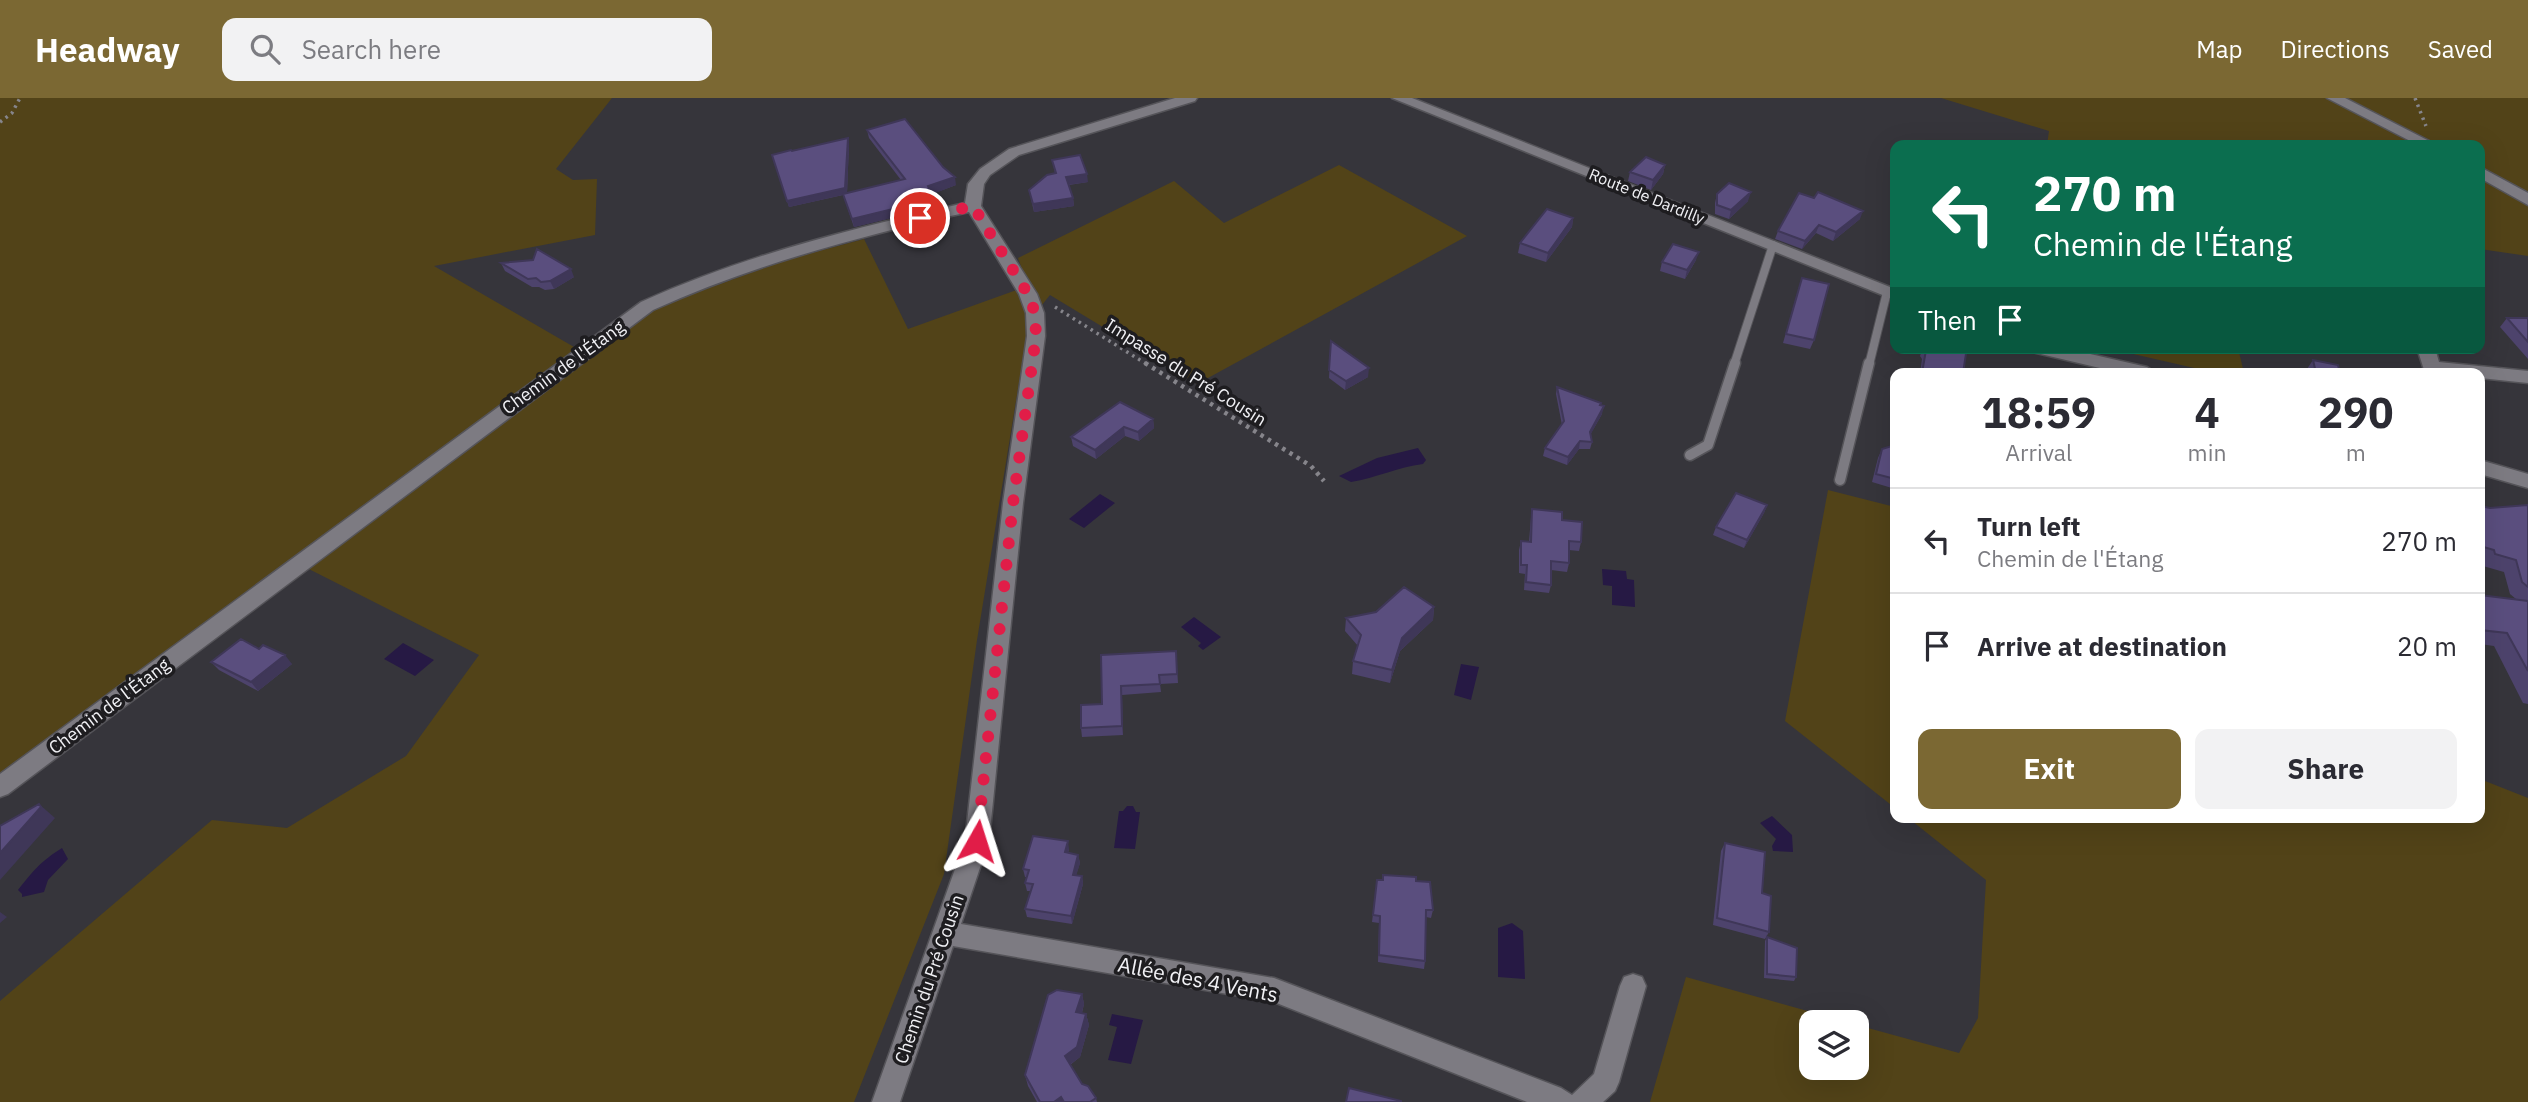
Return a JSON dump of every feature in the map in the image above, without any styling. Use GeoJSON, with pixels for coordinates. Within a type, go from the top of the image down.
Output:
{"type":"FeatureCollection","features":[{"type":"Feature","properties":{"kind":"street"},"geometry":{"type":"LineString","coordinates":[[973,206],[976,184],[985,172],[1014,152],[1190,98]]}},
{"type":"Feature","properties":{"kind":"street","name":"Route de Dardilly"},"geometry":{"type":"LineString","coordinates":[[1399,98],[1890,293]]}},
{"type":"Feature","properties":{"kind":"street"},"geometry":{"type":"LineString","coordinates":[[2334,98],[2419,140]]}},
{"type":"Feature","properties":{"kind":"street"},"geometry":{"type":"LineString","coordinates":[[2485,175],[2528,201]]}},
{"type":"Feature","properties":{"kind":"street","name":"Chemin du Pré Cousin"},"geometry":{"type":"LineString","coordinates":[[886,1102],[977,841],[1011,517],[1036,336],[1035,313],[1028,294],[973,206]]}},
{"type":"Feature","properties":{"kind":"street","name":"Chemin de l'Étang"},"geometry":{"type":"LineString","coordinates":[[0,787],[647,306],[675,292],[813,243],[973,206]]}},
{"type":"Feature","properties":{"kind":"street"},"geometry":{"type":"LineString","coordinates":[[2064,354],[2125,368]]}},
{"type":"Feature","properties":{"kind":"street"},"geometry":{"type":"LineString","coordinates":[[2485,374],[2528,377]]}},
{"type":"Feature","properties":{"kind":"street"},"geometry":{"type":"LineString","coordinates":[[2485,468],[2528,481]]}},
{"type":"Feature","properties":{"kind":"street","name":"Allée des 4 Vents"},"geometry":{"type":"LineString","coordinates":[[945,933],[1274,990],[1560,1102]]}},
{"type":"Feature","properties":{"kind":"street"},"geometry":{"type":"LineString","coordinates":[[1583,1102],[1605,1083],[1633,986]]}},
{"type":"Feature","properties":{"kind":"lane"},"geometry":{"type":"LineString","coordinates":[[1690,455],[1708,445],[1773,245]]}},
{"type":"Feature","properties":{"kind":"lane"},"geometry":{"type":"LineString","coordinates":[[1840,480],[1890,297]]}},
{"type":"Feature","properties":{"kind":"path"},"geometry":{"type":"LineString","coordinates":[[0,122],[12,113],[20,98]]}},
{"type":"Feature","properties":{"kind":"path","name":"Impasse du Pré Cousin"},"geometry":{"type":"LineString","coordinates":[[1028,294],[1046,302],[1311,466],[1324,481]]}},
{"type":"Feature","properties":{"kind":"shaded area"},"geometry":{"type":"Polygon","coordinates":[[[0,98],[612,98],[556,169],[573,180],[597,179],[595,235],[434,266],[593,358],[657,307],[789,259],[864,239],[908,329],[1028,286],[1018,258],[1174,181],[1224,223],[1339,165],[1467,236],[1197,384],[1050,295],[1029,321],[977,640],[944,874],[854,1102],[0,1102],[0,1001],[212,820],[287,828],[406,756],[479,655],[291,560],[0,776],[0,98]]]}},
{"type":"Feature","properties":{"kind":"shaded area"},"geometry":{"type":"Polygon","coordinates":[[[1941,98],[2528,98],[2528,256],[2485,250],[2485,140],[2048,140],[2049,131],[1941,98]]]}},
{"type":"Feature","properties":{"kind":"shaded area"},"geometry":{"type":"Polygon","coordinates":[[[2133,354],[2239,354],[2243,368],[2194,368],[2133,354]]]}},
{"type":"Feature","properties":{"kind":"shaded area"},"geometry":{"type":"Polygon","coordinates":[[[1418,448],[1426,460],[1423,464],[1351,482],[1339,476],[1377,458],[1418,448]]]}},
{"type":"Feature","properties":{"kind":"shaded area"},"geometry":{"type":"Polygon","coordinates":[[[1828,490],[1890,506],[1890,804],[1785,721],[1828,490]]]}},
{"type":"Feature","properties":{"kind":"shaded area"},"geometry":{"type":"Polygon","coordinates":[[[1100,494],[1115,503],[1084,528],[1069,519],[1100,494]]]}},
{"type":"Feature","properties":{"kind":"shaded area"},"geometry":{"type":"Polygon","coordinates":[[[1602,569],[1626,571],[1627,579],[1634,580],[1635,607],[1612,605],[1612,586],[1603,585],[1602,569]]]}},
{"type":"Feature","properties":{"kind":"shaded area"},"geometry":{"type":"Polygon","coordinates":[[[1194,617],[1221,637],[1203,650],[1198,646],[1201,643],[1181,627],[1194,617]]]}},
{"type":"Feature","properties":{"kind":"shaded area"},"geometry":{"type":"Polygon","coordinates":[[[403,643],[434,660],[415,676],[384,659],[403,643]]]}},
{"type":"Feature","properties":{"kind":"shaded area"},"geometry":{"type":"Polygon","coordinates":[[[1461,664],[1479,667],[1471,700],[1454,695],[1461,664]]]}},
{"type":"Feature","properties":{"kind":"shaded area"},"geometry":{"type":"Polygon","coordinates":[[[2485,781],[2528,798],[2528,1102],[1650,1102],[1686,977],[1804,1010],[1799,1010],[1799,1080],[1869,1080],[1869,1028],[1959,1053],[1978,1018],[1986,880],[1915,823],[2485,823],[2485,781]]]}},
{"type":"Feature","properties":{"kind":"shaded area"},"geometry":{"type":"Polygon","coordinates":[[[1127,806],[1133,806],[1136,812],[1140,812],[1135,849],[1114,848],[1119,811],[1123,811],[1127,806]]]}},
{"type":"Feature","properties":{"kind":"shaded area"},"geometry":{"type":"Polygon","coordinates":[[[1772,816],[1792,835],[1793,852],[1773,851],[1772,846],[1776,839],[1760,823],[1772,816]]]}},
{"type":"Feature","properties":{"kind":"shaded area"},"geometry":{"type":"Polygon","coordinates":[[[62,848],[68,859],[48,880],[44,892],[22,897],[18,890],[28,877],[62,848]]]}},
{"type":"Feature","properties":{"kind":"shaded area"},"geometry":{"type":"Polygon","coordinates":[[[1512,923],[1523,931],[1525,979],[1498,977],[1498,928],[1512,923]]]}},
{"type":"Feature","properties":{"kind":"shaded area"},"geometry":{"type":"Polygon","coordinates":[[[1112,1014],[1143,1020],[1131,1064],[1108,1060],[1117,1027],[1109,1025],[1112,1014]]]}},
{"type":"Feature","properties":{"kind":"building"},"geometry":{"type":"Polygon","coordinates":[[[905,119],[943,167],[955,177],[928,186],[934,199],[852,219],[843,194],[905,179],[867,130],[905,119]]]}},
{"type":"Feature","properties":{"kind":"building"},"geometry":{"type":"Polygon","coordinates":[[[848,138],[845,188],[787,201],[772,155],[848,138]]]}},
{"type":"Feature","properties":{"kind":"building"},"geometry":{"type":"Polygon","coordinates":[[[1080,155],[1087,174],[1066,177],[1073,198],[1033,204],[1029,190],[1047,175],[1056,173],[1052,160],[1080,155]]]}},
{"type":"Feature","properties":{"kind":"building"},"geometry":{"type":"Polygon","coordinates":[[[1646,157],[1665,165],[1653,180],[1630,172],[1646,157]]]}},
{"type":"Feature","properties":{"kind":"building"},"geometry":{"type":"Polygon","coordinates":[[[1729,183],[1751,192],[1731,210],[1717,205],[1717,194],[1729,183]]]}},
{"type":"Feature","properties":{"kind":"building"},"geometry":{"type":"Polygon","coordinates":[[[1818,192],[1863,211],[1836,232],[1819,225],[1805,241],[1778,231],[1799,193],[1814,198],[1818,192]]]}},
{"type":"Feature","properties":{"kind":"building"},"geometry":{"type":"Polygon","coordinates":[[[1547,209],[1573,218],[1548,253],[1520,243],[1547,209]]]}},
{"type":"Feature","properties":{"kind":"building"},"geometry":{"type":"Polygon","coordinates":[[[1673,244],[1699,252],[1687,270],[1662,262],[1673,244]]]}},
{"type":"Feature","properties":{"kind":"building"},"geometry":{"type":"Polygon","coordinates":[[[537,249],[571,269],[550,281],[541,282],[536,278],[528,279],[501,263],[533,260],[537,249]]]}},
{"type":"Feature","properties":{"kind":"building"},"geometry":{"type":"Polygon","coordinates":[[[1802,278],[1829,284],[1814,340],[1786,334],[1802,278]]]}},
{"type":"Feature","properties":{"kind":"building"},"geometry":{"type":"Polygon","coordinates":[[[2507,318],[2528,318],[2528,342],[2507,318]]]}},
{"type":"Feature","properties":{"kind":"building"},"geometry":{"type":"Polygon","coordinates":[[[1331,341],[1369,368],[1346,381],[1329,370],[1331,341]]]}},
{"type":"Feature","properties":{"kind":"building"},"geometry":{"type":"Polygon","coordinates":[[[1925,354],[1966,354],[1964,368],[1923,368],[1925,354]]]}},
{"type":"Feature","properties":{"kind":"building"},"geometry":{"type":"Polygon","coordinates":[[[2313,360],[2338,365],[2339,368],[2315,368],[2313,360]]]}},
{"type":"Feature","properties":{"kind":"building"},"geometry":{"type":"Polygon","coordinates":[[[1557,387],[1604,406],[1590,432],[1592,442],[1580,441],[1568,457],[1545,448],[1564,421],[1557,387]]]}},
{"type":"Feature","properties":{"kind":"building"},"geometry":{"type":"Polygon","coordinates":[[[1120,402],[1153,419],[1138,432],[1124,427],[1095,450],[1071,437],[1120,402]]]}},
{"type":"Feature","properties":{"kind":"building"},"geometry":{"type":"Polygon","coordinates":[[[1890,447],[1890,478],[1876,474],[1882,449],[1890,447]]]}},
{"type":"Feature","properties":{"kind":"building"},"geometry":{"type":"Polygon","coordinates":[[[1736,493],[1767,505],[1747,540],[1716,527],[1736,493]]]}},
{"type":"Feature","properties":{"kind":"building"},"geometry":{"type":"Polygon","coordinates":[[[2528,505],[2528,587],[2522,582],[2516,560],[2495,554],[2494,550],[2485,547],[2485,507],[2528,505]]]}},
{"type":"Feature","properties":{"kind":"building"},"geometry":{"type":"Polygon","coordinates":[[[1532,509],[1562,512],[1562,520],[1582,522],[1581,542],[1569,541],[1569,563],[1551,561],[1551,585],[1526,582],[1527,565],[1521,565],[1521,541],[1531,542],[1532,509]]]}},
{"type":"Feature","properties":{"kind":"building"},"geometry":{"type":"Polygon","coordinates":[[[1404,587],[1434,607],[1402,638],[1392,670],[1353,661],[1361,635],[1346,618],[1376,612],[1404,587]]]}},
{"type":"Feature","properties":{"kind":"building"},"geometry":{"type":"Polygon","coordinates":[[[2485,596],[2528,601],[2528,671],[2507,633],[2485,631],[2485,596]]]}},
{"type":"Feature","properties":{"kind":"building"},"geometry":{"type":"Polygon","coordinates":[[[241,639],[259,649],[263,645],[285,655],[251,682],[211,662],[241,639]]]}},
{"type":"Feature","properties":{"kind":"building"},"geometry":{"type":"Polygon","coordinates":[[[1176,651],[1177,674],[1159,675],[1160,684],[1121,686],[1122,726],[1081,728],[1081,705],[1102,704],[1101,655],[1176,651]]]}},
{"type":"Feature","properties":{"kind":"building"},"geometry":{"type":"Polygon","coordinates":[[[39,804],[41,807],[0,853],[0,826],[39,804]]]}},
{"type":"Feature","properties":{"kind":"building"},"geometry":{"type":"Polygon","coordinates":[[[1033,836],[1068,841],[1065,852],[1078,855],[1073,875],[1082,876],[1071,916],[1025,909],[1033,884],[1025,883],[1029,870],[1023,869],[1033,836]]]}},
{"type":"Feature","properties":{"kind":"building"},"geometry":{"type":"Polygon","coordinates":[[[1725,843],[1765,852],[1762,893],[1771,896],[1769,932],[1717,918],[1725,843]]]}},
{"type":"Feature","properties":{"kind":"building"},"geometry":{"type":"Polygon","coordinates":[[[1383,875],[1416,877],[1416,881],[1430,882],[1433,910],[1426,910],[1425,961],[1379,955],[1380,916],[1373,915],[1377,880],[1383,880],[1383,875]]]}},
{"type":"Feature","properties":{"kind":"building"},"geometry":{"type":"Polygon","coordinates":[[[1767,937],[1797,948],[1796,977],[1767,974],[1767,937]]]}},
{"type":"Feature","properties":{"kind":"building"},"geometry":{"type":"Polygon","coordinates":[[[1057,990],[1082,994],[1076,1012],[1086,1014],[1077,1047],[1065,1056],[1082,1084],[1088,1086],[1096,1098],[1090,1102],[1064,1102],[1061,1097],[1054,1102],[1040,1102],[1025,1075],[1048,995],[1057,990]]]}},
{"type":"Feature","properties":{"kind":"building"},"geometry":{"type":"Polygon","coordinates":[[[1349,1088],[1401,1101],[1401,1102],[1346,1102],[1349,1088]]]}},
{"type":"Feature","properties":{"kind":"route"},"geometry":{"type":"LineString","coordinates":[[920,218],[973,206],[1028,294],[1035,313],[1036,336],[1013,503],[977,841]]}}]}
